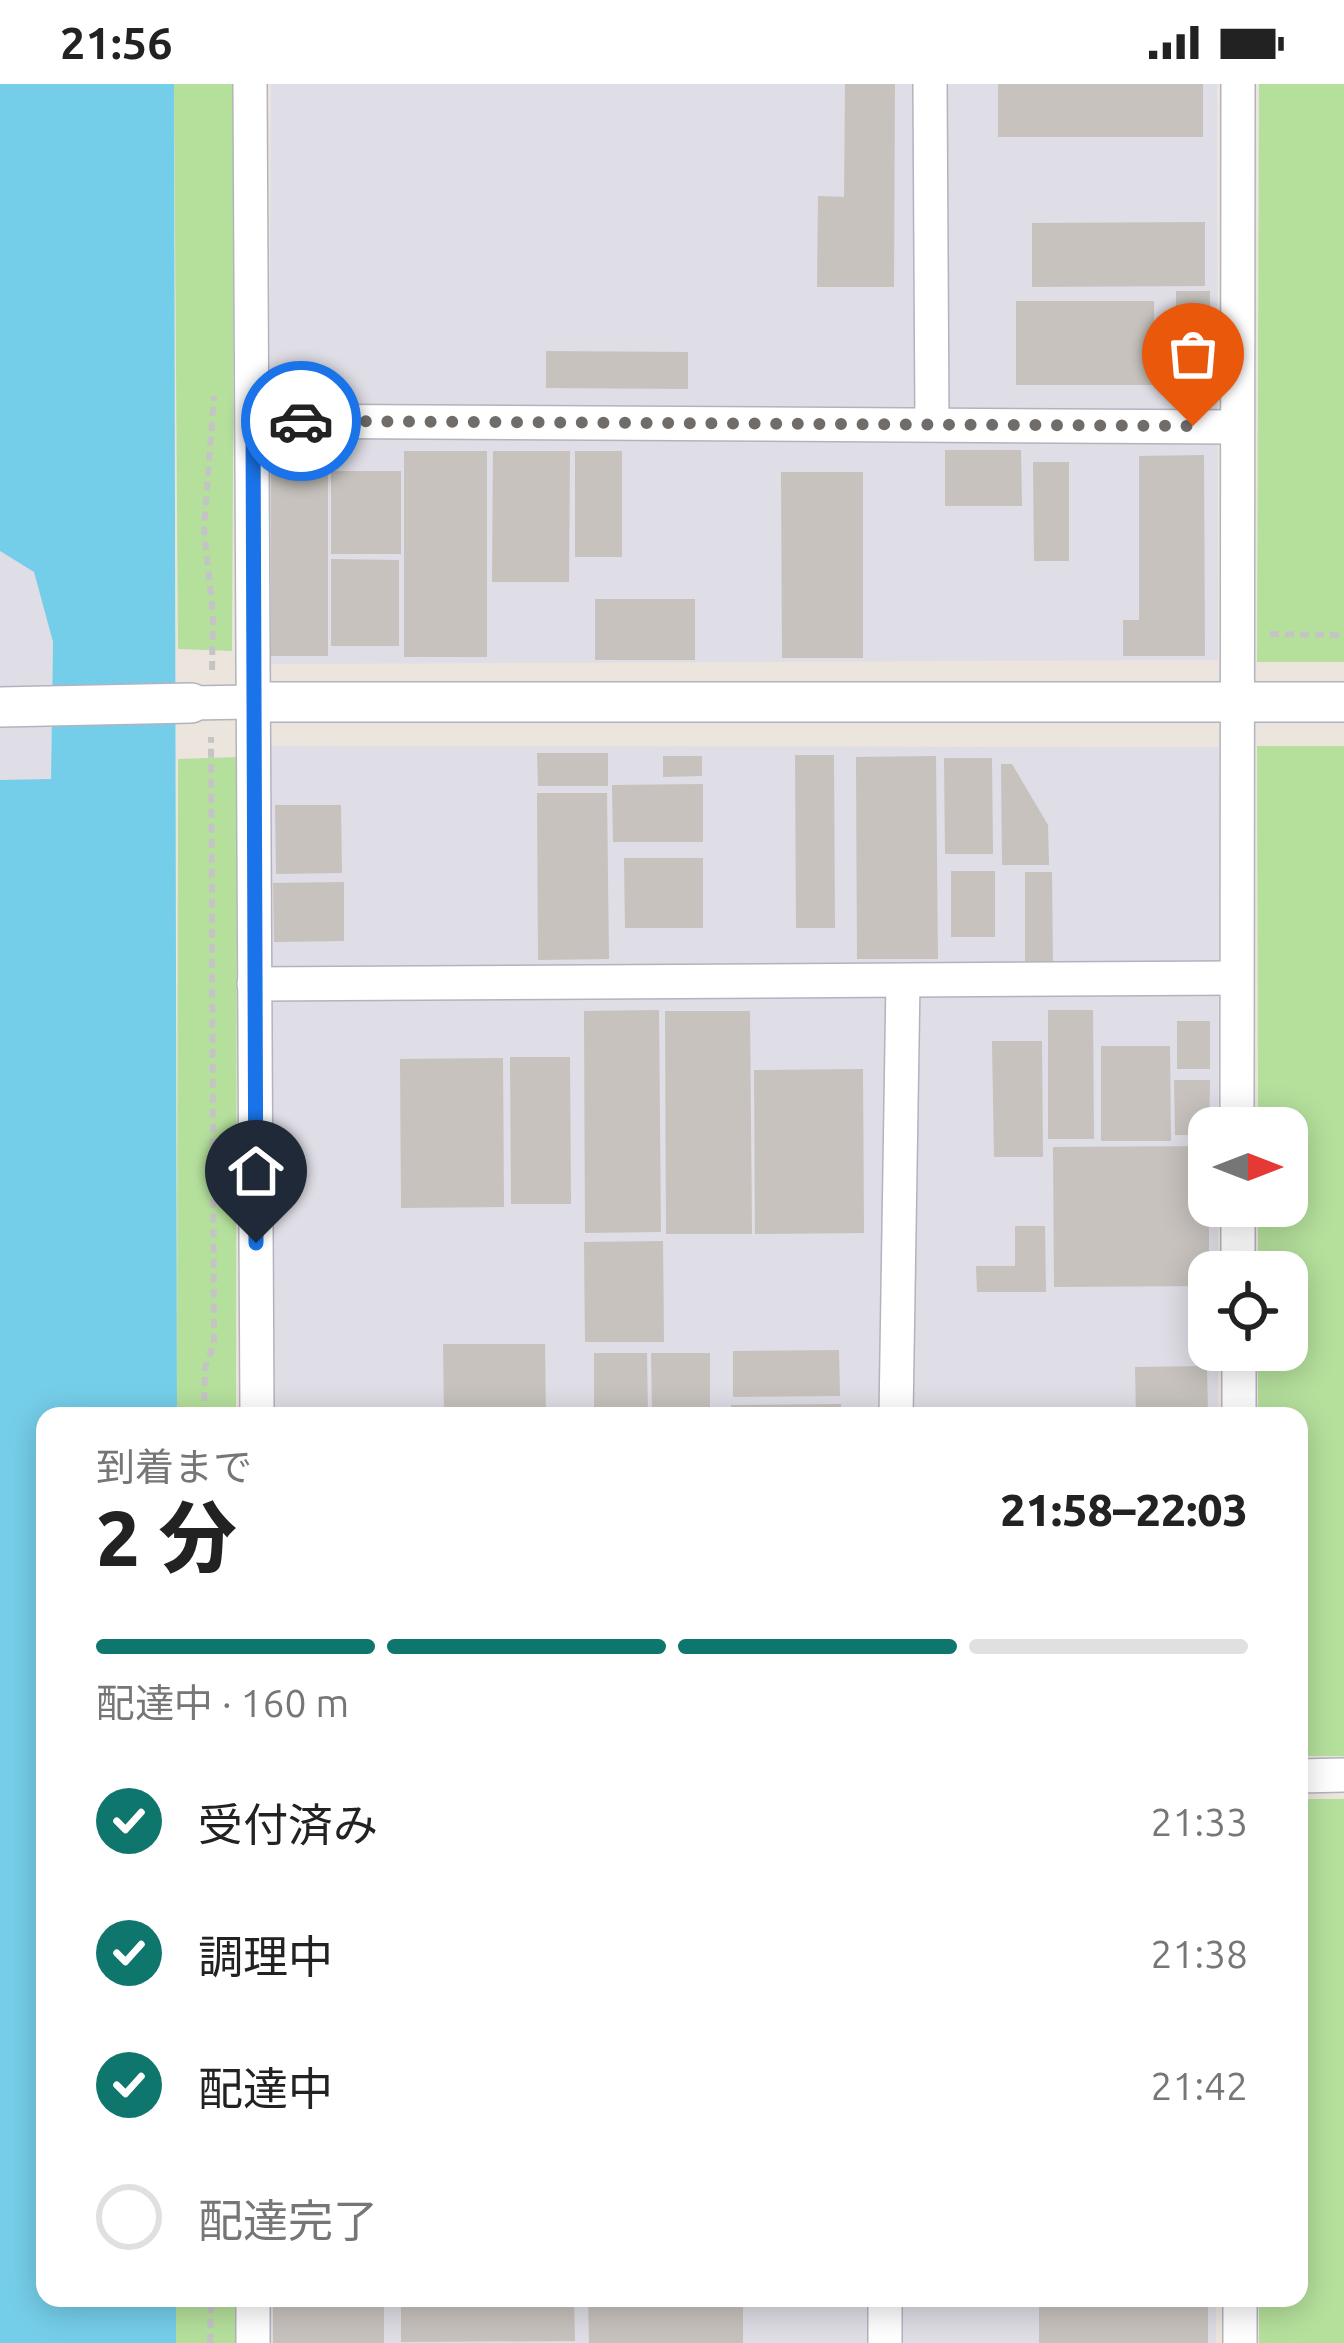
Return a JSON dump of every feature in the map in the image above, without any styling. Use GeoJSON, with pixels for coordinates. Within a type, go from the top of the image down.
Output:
{"type":"FeatureCollection","features":[{"type":"Feature","properties":{"kind":"street"},"geometry":{"type":"LineString","coordinates":[[250,84],[257,1407]]}},
{"type":"Feature","properties":{"kind":"street"},"geometry":{"type":"LineString","coordinates":[[930,84],[932,423]]}},
{"type":"Feature","properties":{"kind":"street"},"geometry":{"type":"LineString","coordinates":[[1237,1107],[1238,84]]}},
{"type":"Feature","properties":{"kind":"street"},"geometry":{"type":"LineString","coordinates":[[253,421],[1236,427]]}},
{"type":"Feature","properties":{"kind":"street"},"geometry":{"type":"LineString","coordinates":[[13,706],[1344,702]]}},
{"type":"Feature","properties":{"kind":"street"},"geometry":{"type":"LineString","coordinates":[[254,984],[1236,978]]}},
{"type":"Feature","properties":{"kind":"street"},"geometry":{"type":"LineString","coordinates":[[896,1407],[903,981]]}},
{"type":"Feature","properties":{"kind":"street"},"geometry":{"type":"LineString","coordinates":[[1239,1371],[1239,1407]]}},
{"type":"Feature","properties":{"kind":"street"},"geometry":{"type":"LineString","coordinates":[[1308,1775],[1344,1775]]}},
{"type":"Feature","properties":{"kind":"street"},"geometry":{"type":"LineString","coordinates":[[253,2343],[254,2307]]}},
{"type":"Feature","properties":{"kind":"street"},"geometry":{"type":"LineString","coordinates":[[885,2307],[885,2343]]}},
{"type":"Feature","properties":{"kind":"street"},"geometry":{"type":"LineString","coordinates":[[1240,2307],[1240,2343]]}},
{"type":"Feature","properties":{"kind":"path"},"geometry":{"type":"LineString","coordinates":[[204,1407],[205,1368],[214,1344],[201,703],[213,615],[205,527],[216,373]]}},
{"type":"Feature","properties":{"kind":"path"},"geometry":{"type":"LineString","coordinates":[[1235,634],[1344,635]]}},
{"type":"Feature","properties":{"kind":"path"},"geometry":{"type":"LineString","coordinates":[[210,2343],[211,2307]]}},
{"type":"Feature","properties":{"kind":"shaded area"},"geometry":{"type":"Polygon","coordinates":[[[271,84],[1217,84],[1218,660],[268,664],[271,84]]]}},
{"type":"Feature","properties":{"kind":"shaded area"},"geometry":{"type":"Polygon","coordinates":[[[0,551],[34,572],[53,642],[51,780],[0,780],[0,551]]]}},
{"type":"Feature","properties":{"kind":"shaded area"},"geometry":{"type":"Polygon","coordinates":[[[270,746],[1219,747],[1218,1107],[1188,1107],[1188,1227],[1218,1227],[1218,1251],[1188,1251],[1188,1371],[1218,1371],[1218,1407],[269,1407],[270,746]]]}},
{"type":"Feature","properties":{"kind":"shaded area"},"geometry":{"type":"Polygon","coordinates":[[[268,2307],[1216,2307],[1216,2343],[267,2343],[268,2307]]]}},
{"type":"Feature","properties":{"kind":"green space"},"geometry":{"type":"Polygon","coordinates":[[[174,84],[235,84],[232,651],[178,649],[174,84]]]}},
{"type":"Feature","properties":{"kind":"green space"},"geometry":{"type":"Polygon","coordinates":[[[1259,84],[1344,84],[1344,662],[1257,662],[1259,84]]]}},
{"type":"Feature","properties":{"kind":"green space"},"geometry":{"type":"Polygon","coordinates":[[[1257,746],[1344,746],[1344,1756],[1308,1756],[1308,1407],[1258,1407],[1258,1371],[1308,1371],[1308,1251],[1258,1251],[1258,1227],[1308,1227],[1308,1107],[1258,1107],[1257,746]]]}},
{"type":"Feature","properties":{"kind":"green space"},"geometry":{"type":"Polygon","coordinates":[[[237,757],[236,1407],[177,1407],[178,759],[237,757]]]}},
{"type":"Feature","properties":{"kind":"green space"},"geometry":{"type":"Polygon","coordinates":[[[1308,1799],[1344,1799],[1344,2343],[1259,2343],[1259,2307],[1308,2307],[1308,1799]]]}},
{"type":"Feature","properties":{"kind":"green space"},"geometry":{"type":"Polygon","coordinates":[[[176,2307],[236,2307],[236,2343],[176,2343],[176,2307]]]}},
{"type":"Feature","properties":{"kind":"water"},"geometry":{"type":"Polygon","coordinates":[[[0,84],[174,84],[177,1407],[36,1407],[36,2307],[176,2307],[176,2343],[0,2343],[0,780],[51,779],[53,642],[34,572],[0,551],[0,84]]]}},
{"type":"Feature","properties":{"kind":"building"},"geometry":{"type":"Polygon","coordinates":[[[845,84],[895,84],[894,287],[817,287],[818,196],[844,197],[845,84]]]}},
{"type":"Feature","properties":{"kind":"building"},"geometry":{"type":"Polygon","coordinates":[[[998,84],[1203,84],[1203,137],[998,137],[998,84]]]}},
{"type":"Feature","properties":{"kind":"building"},"geometry":{"type":"Polygon","coordinates":[[[1205,222],[1205,286],[1032,287],[1032,223],[1205,222]]]}},
{"type":"Feature","properties":{"kind":"building"},"geometry":{"type":"Polygon","coordinates":[[[1176,291],[1210,291],[1210,345],[1176,345],[1176,291]]]}},
{"type":"Feature","properties":{"kind":"building"},"geometry":{"type":"Polygon","coordinates":[[[1016,301],[1154,301],[1155,385],[1016,385],[1016,301]]]}},
{"type":"Feature","properties":{"kind":"building"},"geometry":{"type":"Polygon","coordinates":[[[546,351],[688,352],[688,389],[546,388],[546,351]]]}},
{"type":"Feature","properties":{"kind":"building"},"geometry":{"type":"Polygon","coordinates":[[[271,450],[328,451],[328,656],[271,656],[271,450]]]}},
{"type":"Feature","properties":{"kind":"building"},"geometry":{"type":"Polygon","coordinates":[[[945,450],[1021,450],[1022,506],[945,506],[945,450]]]}},
{"type":"Feature","properties":{"kind":"building"},"geometry":{"type":"Polygon","coordinates":[[[404,451],[487,451],[487,657],[404,657],[404,451]]]}},
{"type":"Feature","properties":{"kind":"building"},"geometry":{"type":"Polygon","coordinates":[[[493,451],[570,451],[569,582],[492,582],[493,451]]]}},
{"type":"Feature","properties":{"kind":"building"},"geometry":{"type":"Polygon","coordinates":[[[575,451],[622,451],[622,557],[575,557],[575,451]]]}},
{"type":"Feature","properties":{"kind":"building"},"geometry":{"type":"Polygon","coordinates":[[[1204,455],[1205,656],[1123,656],[1123,620],[1139,620],[1139,456],[1204,455]]]}},
{"type":"Feature","properties":{"kind":"building"},"geometry":{"type":"Polygon","coordinates":[[[1033,462],[1069,462],[1069,561],[1034,561],[1033,462]]]}},
{"type":"Feature","properties":{"kind":"building"},"geometry":{"type":"Polygon","coordinates":[[[331,471],[401,471],[401,554],[331,554],[331,471]]]}},
{"type":"Feature","properties":{"kind":"building"},"geometry":{"type":"Polygon","coordinates":[[[781,472],[863,472],[863,658],[782,658],[781,472]]]}},
{"type":"Feature","properties":{"kind":"building"},"geometry":{"type":"Polygon","coordinates":[[[331,559],[399,560],[399,646],[331,646],[331,559]]]}},
{"type":"Feature","properties":{"kind":"building"},"geometry":{"type":"Polygon","coordinates":[[[595,599],[695,599],[695,660],[595,660],[595,599]]]}},
{"type":"Feature","properties":{"kind":"building"},"geometry":{"type":"Polygon","coordinates":[[[537,753],[608,753],[608,786],[538,786],[537,753]]]}},
{"type":"Feature","properties":{"kind":"building"},"geometry":{"type":"Polygon","coordinates":[[[795,755],[834,755],[835,928],[796,928],[795,755]]]}},
{"type":"Feature","properties":{"kind":"building"},"geometry":{"type":"Polygon","coordinates":[[[663,756],[702,756],[702,776],[663,777],[663,756]]]}},
{"type":"Feature","properties":{"kind":"building"},"geometry":{"type":"Polygon","coordinates":[[[936,756],[938,959],[857,959],[856,757],[936,756]]]}},
{"type":"Feature","properties":{"kind":"building"},"geometry":{"type":"Polygon","coordinates":[[[944,758],[992,758],[993,854],[945,854],[944,758]]]}},
{"type":"Feature","properties":{"kind":"building"},"geometry":{"type":"Polygon","coordinates":[[[1001,764],[1012,764],[1048,825],[1049,865],[1002,865],[1001,764]]]}},
{"type":"Feature","properties":{"kind":"building"},"geometry":{"type":"Polygon","coordinates":[[[703,784],[703,842],[613,842],[612,785],[703,784]]]}},
{"type":"Feature","properties":{"kind":"building"},"geometry":{"type":"Polygon","coordinates":[[[537,793],[607,793],[609,959],[538,960],[537,793]]]}},
{"type":"Feature","properties":{"kind":"building"},"geometry":{"type":"Polygon","coordinates":[[[275,805],[341,805],[342,873],[276,874],[275,805]]]}},
{"type":"Feature","properties":{"kind":"building"},"geometry":{"type":"Polygon","coordinates":[[[624,858],[703,858],[703,928],[625,928],[624,858]]]}},
{"type":"Feature","properties":{"kind":"building"},"geometry":{"type":"Polygon","coordinates":[[[951,871],[995,871],[995,937],[951,937],[951,871]]]}},
{"type":"Feature","properties":{"kind":"building"},"geometry":{"type":"Polygon","coordinates":[[[1025,872],[1052,872],[1053,966],[1025,966],[1025,872]]]}},
{"type":"Feature","properties":{"kind":"building"},"geometry":{"type":"Polygon","coordinates":[[[344,882],[344,941],[274,942],[273,883],[344,882]]]}},
{"type":"Feature","properties":{"kind":"building"},"geometry":{"type":"Polygon","coordinates":[[[659,1010],[661,1232],[585,1233],[584,1011],[659,1010]]]}},
{"type":"Feature","properties":{"kind":"building"},"geometry":{"type":"Polygon","coordinates":[[[1048,1010],[1093,1010],[1094,1139],[1048,1139],[1048,1010]]]}},
{"type":"Feature","properties":{"kind":"building"},"geometry":{"type":"Polygon","coordinates":[[[665,1011],[750,1011],[752,1234],[666,1234],[665,1011]]]}},
{"type":"Feature","properties":{"kind":"building"},"geometry":{"type":"Polygon","coordinates":[[[1177,1021],[1210,1021],[1210,1069],[1177,1069],[1177,1021]]]}},
{"type":"Feature","properties":{"kind":"building"},"geometry":{"type":"Polygon","coordinates":[[[992,1041],[1042,1041],[1043,1157],[994,1157],[992,1041]]]}},
{"type":"Feature","properties":{"kind":"building"},"geometry":{"type":"Polygon","coordinates":[[[1101,1046],[1170,1046],[1171,1141],[1101,1141],[1101,1046]]]}},
{"type":"Feature","properties":{"kind":"building"},"geometry":{"type":"Polygon","coordinates":[[[510,1057],[570,1057],[571,1204],[511,1204],[510,1057]]]}},
{"type":"Feature","properties":{"kind":"building"},"geometry":{"type":"Polygon","coordinates":[[[503,1058],[504,1207],[401,1208],[400,1059],[503,1058]]]}},
{"type":"Feature","properties":{"kind":"building"},"geometry":{"type":"Polygon","coordinates":[[[863,1069],[864,1233],[755,1234],[754,1070],[863,1069]]]}},
{"type":"Feature","properties":{"kind":"building"},"geometry":{"type":"Polygon","coordinates":[[[1174,1080],[1210,1080],[1210,1107],[1188,1107],[1188,1135],[1175,1135],[1174,1080]]]}},
{"type":"Feature","properties":{"kind":"building"},"geometry":{"type":"Polygon","coordinates":[[[1188,1146],[1188,1227],[1209,1227],[1209,1251],[1188,1251],[1188,1286],[1054,1287],[1053,1147],[1188,1146]]]}},
{"type":"Feature","properties":{"kind":"building"},"geometry":{"type":"Polygon","coordinates":[[[1015,1226],[1045,1226],[1046,1292],[977,1292],[976,1266],[1015,1266],[1015,1226]]]}},
{"type":"Feature","properties":{"kind":"building"},"geometry":{"type":"Polygon","coordinates":[[[663,1241],[664,1342],[585,1342],[584,1242],[663,1241]]]}},
{"type":"Feature","properties":{"kind":"building"},"geometry":{"type":"Polygon","coordinates":[[[443,1344],[545,1344],[546,1407],[444,1407],[443,1344]]]}},
{"type":"Feature","properties":{"kind":"building"},"geometry":{"type":"Polygon","coordinates":[[[839,1350],[840,1396],[733,1397],[733,1351],[839,1350]]]}},
{"type":"Feature","properties":{"kind":"building"},"geometry":{"type":"Polygon","coordinates":[[[594,1353],[647,1353],[648,1407],[594,1407],[594,1353]]]}},
{"type":"Feature","properties":{"kind":"building"},"geometry":{"type":"Polygon","coordinates":[[[651,1353],[710,1353],[710,1407],[652,1407],[651,1353]]]}},
{"type":"Feature","properties":{"kind":"building"},"geometry":{"type":"Polygon","coordinates":[[[1188,1366],[1188,1371],[1207,1371],[1208,1407],[1136,1407],[1135,1367],[1188,1366]]]}},
{"type":"Feature","properties":{"kind":"building"},"geometry":{"type":"Polygon","coordinates":[[[841,1404],[841,1407],[731,1407],[841,1404]]]}},
{"type":"Feature","properties":{"kind":"building"},"geometry":{"type":"Polygon","coordinates":[[[273,2307],[384,2307],[384,2343],[273,2343],[273,2307]]]}},
{"type":"Feature","properties":{"kind":"building"},"geometry":{"type":"Polygon","coordinates":[[[401,2307],[574,2307],[575,2341],[401,2342],[401,2307]]]}},
{"type":"Feature","properties":{"kind":"building"},"geometry":{"type":"Polygon","coordinates":[[[588,2307],[743,2307],[743,2343],[589,2343],[588,2307]]]}},
{"type":"Feature","properties":{"kind":"building"},"geometry":{"type":"Polygon","coordinates":[[[1039,2307],[1208,2307],[1208,2343],[1039,2343],[1039,2307]]]}},
{"type":"Feature","properties":{"kind":"way so far"},"geometry":{"type":"LineString","coordinates":[[301,421],[1193,426]]}},
{"type":"Feature","properties":{"kind":"route"},"geometry":{"type":"LineString","coordinates":[[256,1243],[253,421],[301,421]]}}]}
